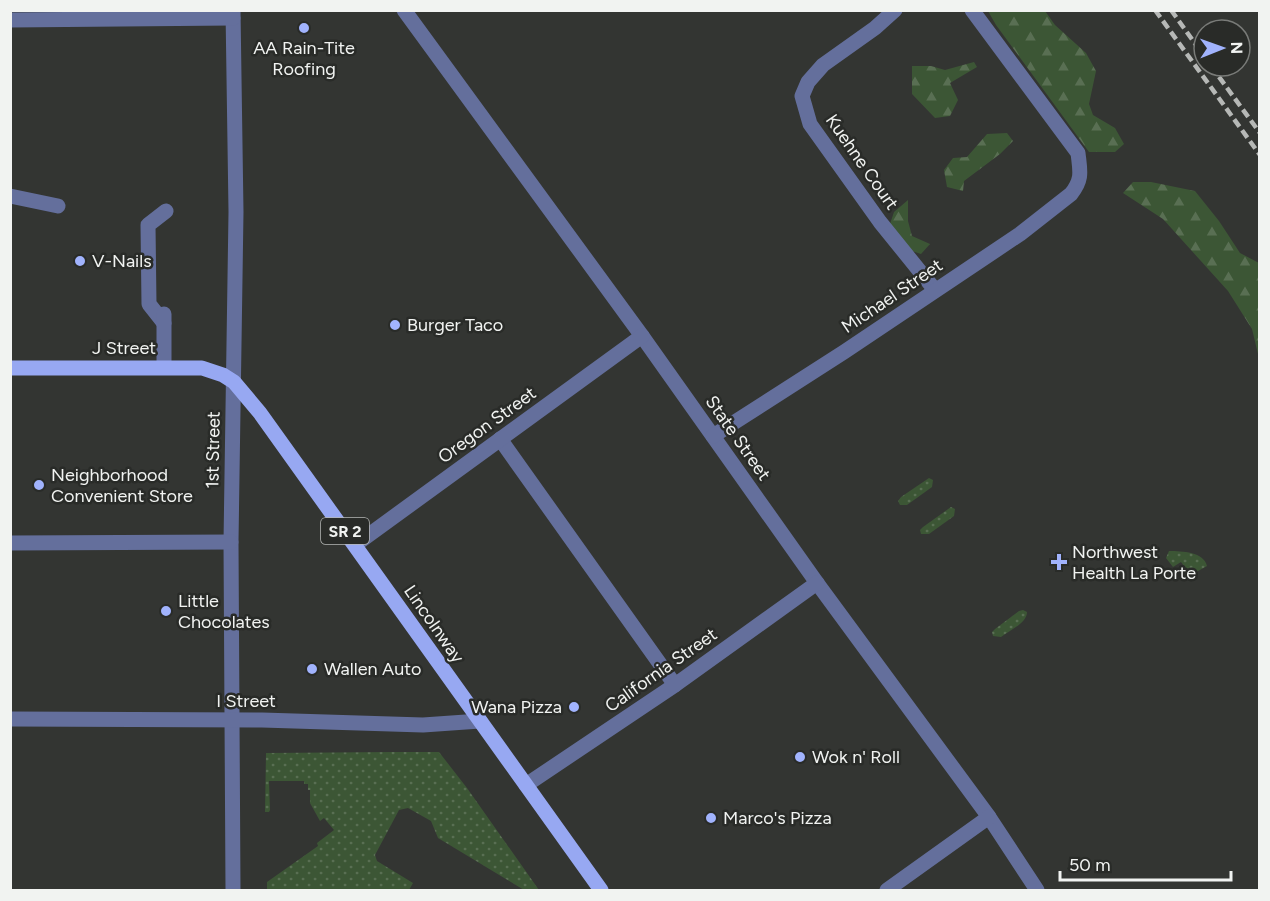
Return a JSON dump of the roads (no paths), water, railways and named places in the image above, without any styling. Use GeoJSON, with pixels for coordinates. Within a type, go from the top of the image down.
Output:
{"type":"FeatureCollection","features":[{"type":"Feature","properties":{"kind":"main road","name":"J Street"},"geometry":{"type":"LineString","coordinates":[[10,368],[202,368],[223,375],[234,382]]}},
{"type":"Feature","properties":{"kind":"main road","name":"Lincolnway"},"geometry":{"type":"LineString","coordinates":[[234,382],[260,413],[355,545],[600,891]]}},
{"type":"Feature","properties":{"kind":"street","name":"State Street"},"geometry":{"type":"LineString","coordinates":[[404,10],[988,817],[1037,891]]}},
{"type":"Feature","properties":{"kind":"street","name":"Kuehne Court"},"geometry":{"type":"LineString","coordinates":[[895,10],[875,28],[823,65],[808,82],[802,96],[810,124],[880,222],[935,290]]}},
{"type":"Feature","properties":{"kind":"street","name":"Michael Street"},"geometry":{"type":"LineString","coordinates":[[713,436],[844,352],[1020,234],[1078,186],[1081,175],[1078,153],[972,10]]}},
{"type":"Feature","properties":{"kind":"street"},"geometry":{"type":"LineString","coordinates":[[10,20],[233,14]]}},
{"type":"Feature","properties":{"kind":"street","name":"1st Street"},"geometry":{"type":"LineString","coordinates":[[233,14],[236,212],[231,542],[233,891]]}},
{"type":"Feature","properties":{"kind":"street"},"geometry":{"type":"LineString","coordinates":[[10,196],[58,206]]}},
{"type":"Feature","properties":{"kind":"street"},"geometry":{"type":"LineString","coordinates":[[164,368],[164,316],[149,304],[148,225],[166,211]]}},
{"type":"Feature","properties":{"kind":"street","name":"Oregon Street"},"geometry":{"type":"LineString","coordinates":[[355,545],[642,336]]}},
{"type":"Feature","properties":{"kind":"street"},"geometry":{"type":"LineString","coordinates":[[500,440],[675,685]]}},
{"type":"Feature","properties":{"kind":"street"},"geometry":{"type":"LineString","coordinates":[[10,543],[231,542]]}},
{"type":"Feature","properties":{"kind":"street","name":"California Street"},"geometry":{"type":"LineString","coordinates":[[526,785],[675,685],[817,583]]}},
{"type":"Feature","properties":{"kind":"street","name":"I Street"},"geometry":{"type":"LineString","coordinates":[[10,719],[414,724],[480,721]]}},
{"type":"Feature","properties":{"kind":"street"},"geometry":{"type":"LineString","coordinates":[[887,891],[988,817]]}},
{"type":"Feature","properties":{"kind":"railway"},"geometry":{"type":"LineString","coordinates":[[1155,10],[1260,155]]}},
{"type":"Feature","properties":{"kind":"railway"},"geometry":{"type":"LineString","coordinates":[[1171,10],[1192,39]]}},
{"type":"Feature","properties":{"kind":"railway"},"geometry":{"type":"LineString","coordinates":[[1220,78],[1260,133]]}},
{"type":"Feature","properties":{"kind":"place","name":"AA Rain-Tite Roofing"},"geometry":{"type":"Point","coordinates":[304,28]}},
{"type":"Feature","properties":{"kind":"place","name":"V-Nails"},"geometry":{"type":"Point","coordinates":[80,261]}},
{"type":"Feature","properties":{"kind":"place","name":"Burger Taco"},"geometry":{"type":"Point","coordinates":[395,325]}},
{"type":"Feature","properties":{"kind":"place","name":"Neighborhood Convenient Store"},"geometry":{"type":"Point","coordinates":[39,485]}},
{"type":"Feature","properties":{"kind":"place","name":"Northwest Health La Porte"},"geometry":{"type":"Point","coordinates":[1059,562]}},
{"type":"Feature","properties":{"kind":"place","name":"Little Chocolates"},"geometry":{"type":"Point","coordinates":[166,611]}},
{"type":"Feature","properties":{"kind":"place","name":"Wallen Auto"},"geometry":{"type":"Point","coordinates":[312,669]}},
{"type":"Feature","properties":{"kind":"place","name":"Wana Pizza"},"geometry":{"type":"Point","coordinates":[574,707]}},
{"type":"Feature","properties":{"kind":"place","name":"Wok n' Roll"},"geometry":{"type":"Point","coordinates":[800,757]}},
{"type":"Feature","properties":{"kind":"place","name":"Marco's Pizza"},"geometry":{"type":"Point","coordinates":[711,818]}}]}
